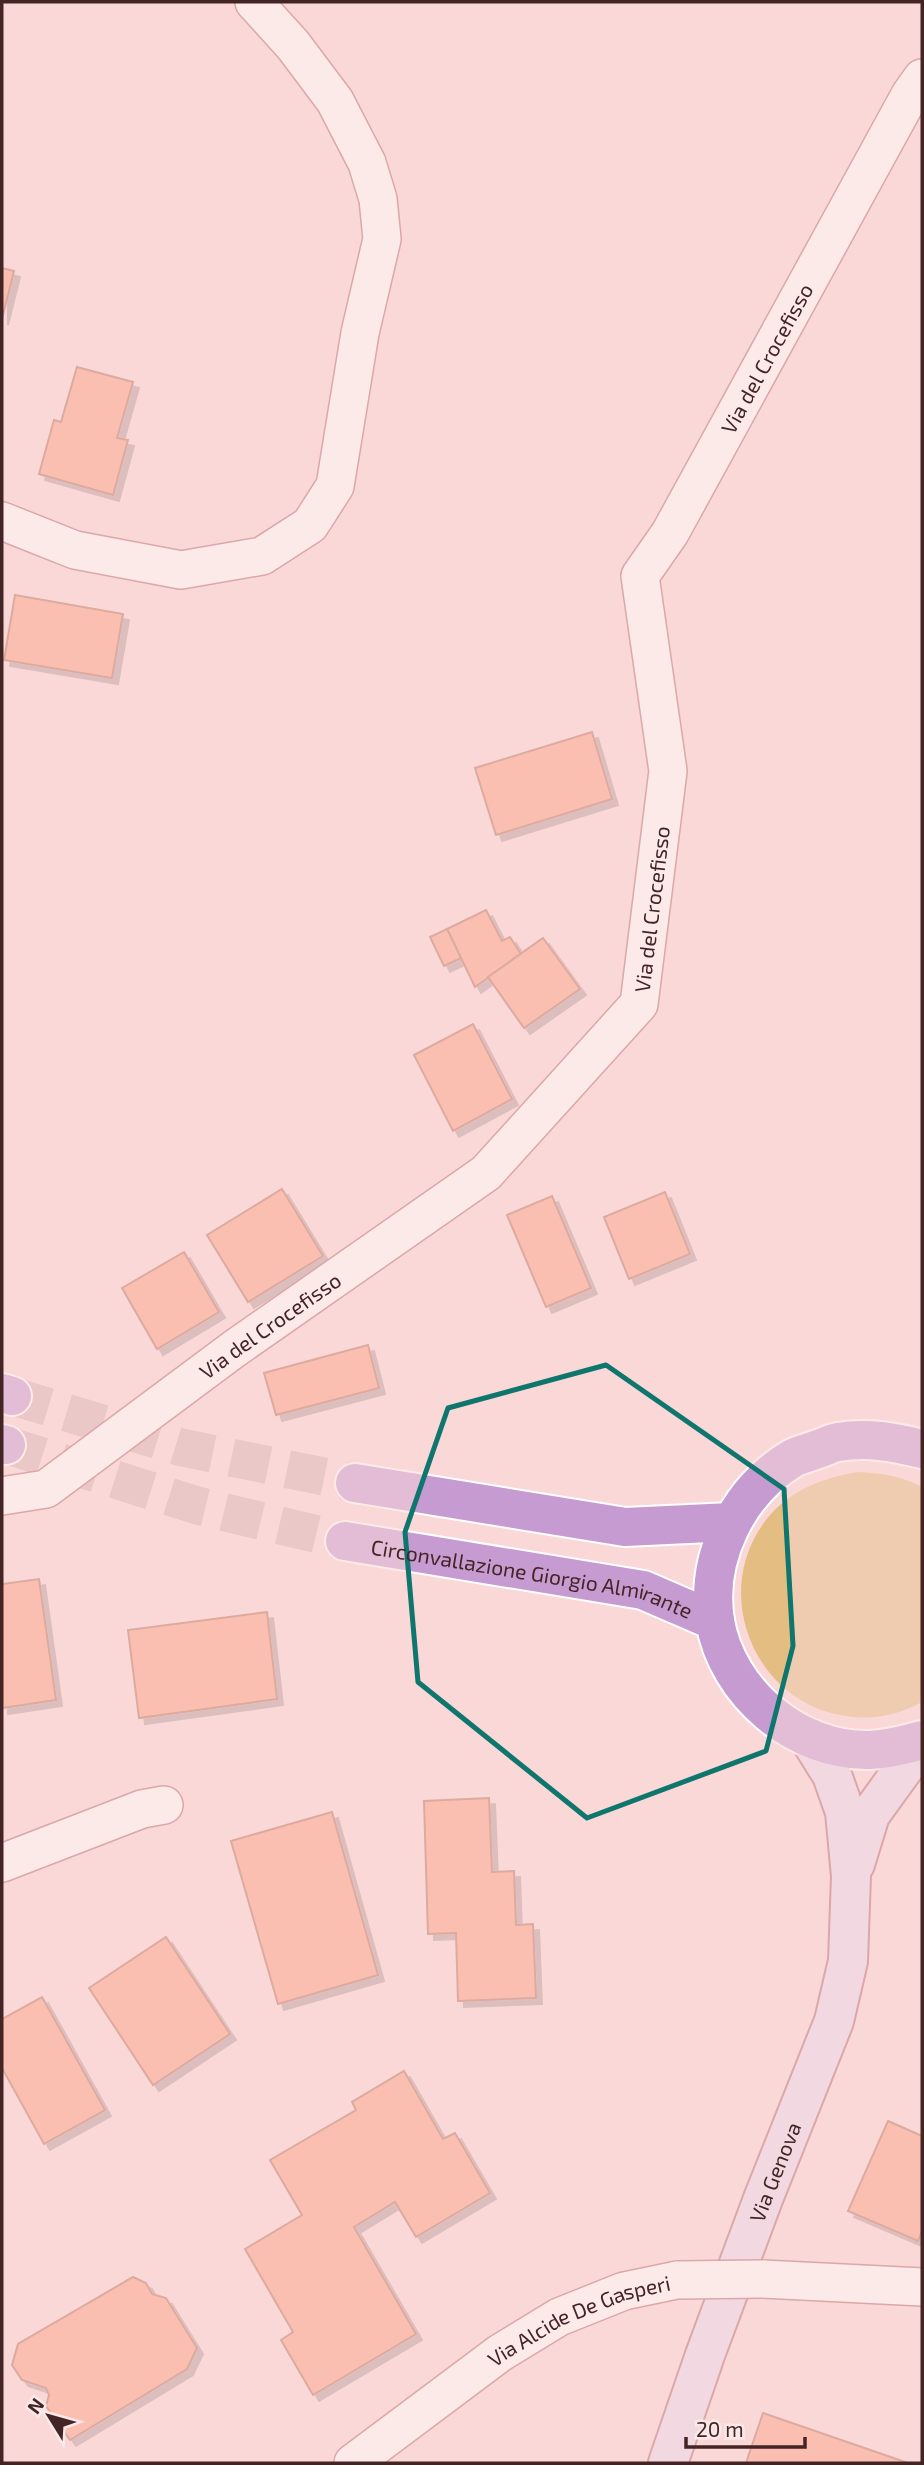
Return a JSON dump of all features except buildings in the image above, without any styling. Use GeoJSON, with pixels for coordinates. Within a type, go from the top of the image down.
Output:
{"type":"FeatureCollection","features":[{"type":"Feature","properties":{"kind":"highway","name":"Via Genova"},"geometry":{"type":"LineString","coordinates":[[922,1449],[884,1440],[837,1442],[794,1458],[758,1485],[731,1522],[715,1570],[715,1621],[726,1658],[747,1692],[775,1719],[809,1738],[838,1747],[867,1750],[922,1741]]}},
{"type":"Feature","properties":{"kind":"highway"},"geometry":{"type":"LineString","coordinates":[[355,1483],[625,1527],[731,1522]]}},
{"type":"Feature","properties":{"kind":"highway","name":"Circonvallazione Giorgio Almirante"},"geometry":{"type":"LineString","coordinates":[[345,1541],[643,1590],[715,1621]]}},
{"type":"Feature","properties":{"kind":"main road","name":"Via Genova"},"geometry":{"type":"LineString","coordinates":[[668,2463],[758,2212],[834,2021],[848,1961],[851,1875],[845,1812],[832,1775],[809,1738]]}},
{"type":"Feature","properties":{"kind":"main road","name":"Via Genova"},"geometry":{"type":"LineString","coordinates":[[851,1875],[870,1815],[922,1741]]}},
{"type":"Feature","properties":{"kind":"street"},"geometry":{"type":"LineString","coordinates":[[2,521],[75,550],[181,570],[262,556],[310,525],[335,486],[360,332],[382,239],[378,199],[367,163],[335,101],[293,45],[254,2]]}},
{"type":"Feature","properties":{"kind":"street","name":"Via del Crocefisso"},"geometry":{"type":"LineString","coordinates":[[2,1496],[46,1489],[234,1349],[486,1173],[639,1004],[668,771],[640,576],[670,533],[910,95],[922,78]]}},
{"type":"Feature","properties":{"kind":"street"},"geometry":{"type":"LineString","coordinates":[[2,1863],[142,1809],[164,1805]]}},
{"type":"Feature","properties":{"kind":"street","name":"Via Alcide De Gasperi"},"geometry":{"type":"LineString","coordinates":[[353,2463],[500,2353],[559,2317],[624,2291],[677,2280],[763,2279],[922,2287]]}},
{"type":"Feature","properties":{"kind":"highlighted area"},"geometry":{"type":"Polygon","coordinates":[[[606,1365],[784,1489],[793,1646],[766,1751],[587,1818],[418,1682],[405,1532],[448,1408],[606,1365]]]}},
{"type":"Feature","properties":{"kind":"shaded area"},"geometry":{"type":"Polygon","coordinates":[[[858,1472],[891,1476],[922,1487],[922,1702],[893,1714],[872,1717],[840,1715],[810,1705],[785,1689],[765,1667],[750,1640],[743,1612],[742,1582],[748,1552],[772,1513],[805,1488],[830,1478],[858,1472]]]}},
{"type":"Feature","properties":{"kind":"tunnel"},"geometry":{"type":"LineString","coordinates":[[12,1396],[180,1447],[355,1483]]}},
{"type":"Feature","properties":{"kind":"tunnel"},"geometry":{"type":"LineString","coordinates":[[6,1445],[199,1506],[345,1541]]}}]}
